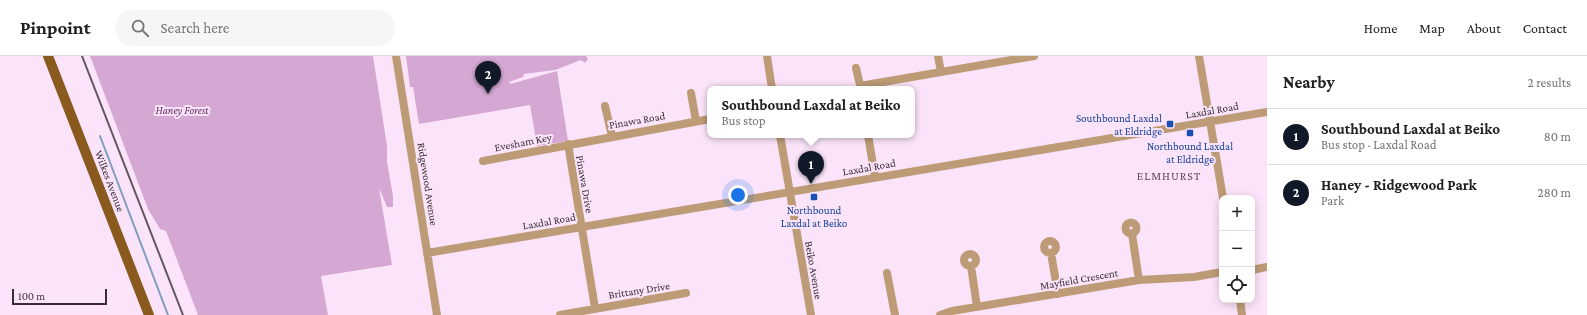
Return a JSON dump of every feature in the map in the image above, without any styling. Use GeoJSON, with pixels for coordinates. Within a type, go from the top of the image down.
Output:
{"type":"FeatureCollection","features":[{"type":"Feature","properties":{"kind":"main road","name":"Wilkes Avenue"},"geometry":{"type":"LineString","coordinates":[[48,56],[149,315]]}},
{"type":"Feature","properties":{"kind":"street","name":"Ridgewood Avenue"},"geometry":{"type":"LineString","coordinates":[[396,56],[438,315]]}},
{"type":"Feature","properties":{"kind":"street"},"geometry":{"type":"LineString","coordinates":[[767,56],[772,86]]}},
{"type":"Feature","properties":{"kind":"street"},"geometry":{"type":"LineString","coordinates":[[938,56],[941,72]]}},
{"type":"Feature","properties":{"kind":"street"},"geometry":{"type":"LineString","coordinates":[[871,86],[1034,56]]}},
{"type":"Feature","properties":{"kind":"street"},"geometry":{"type":"LineString","coordinates":[[1199,56],[1222,195]]}},
{"type":"Feature","properties":{"kind":"street"},"geometry":{"type":"LineString","coordinates":[[856,68],[860,86]]}},
{"type":"Feature","properties":{"kind":"street"},"geometry":{"type":"LineString","coordinates":[[691,94],[696,121]]}},
{"type":"Feature","properties":{"kind":"street"},"geometry":{"type":"LineString","coordinates":[[605,106],[612,136]]}},
{"type":"Feature","properties":{"kind":"street","name":"Laxdal Road"},"geometry":{"type":"LineString","coordinates":[[427,253],[1267,112]]}},
{"type":"Feature","properties":{"kind":"street","name":"Pinawa Road"},"geometry":{"type":"LineString","coordinates":[[568,144],[707,119]]}},
{"type":"Feature","properties":{"kind":"street","name":"Beiko Avenue"},"geometry":{"type":"LineString","coordinates":[[781,138],[811,315]]}},
{"type":"Feature","properties":{"kind":"street"},"geometry":{"type":"LineString","coordinates":[[868,138],[875,177]]}},
{"type":"Feature","properties":{"kind":"street","name":"Evesham Key"},"geometry":{"type":"LineString","coordinates":[[483,160],[568,144]]}},
{"type":"Feature","properties":{"kind":"street","name":"Pinawa Drive"},"geometry":{"type":"LineString","coordinates":[[568,144],[582,227]]}},
{"type":"Feature","properties":{"kind":"street","name":"Brittany Drive"},"geometry":{"type":"LineString","coordinates":[[582,227],[595,308]]}},
{"type":"Feature","properties":{"kind":"street"},"geometry":{"type":"LineString","coordinates":[[1132,234],[1139,280]]}},
{"type":"Feature","properties":{"kind":"street"},"geometry":{"type":"LineString","coordinates":[[1051,253],[1058,294]]}},
{"type":"Feature","properties":{"kind":"street"},"geometry":{"type":"LineString","coordinates":[[971,266],[977,307]]}},
{"type":"Feature","properties":{"kind":"street"},"geometry":{"type":"LineString","coordinates":[[1255,269],[1267,267]]}},
{"type":"Feature","properties":{"kind":"street"},"geometry":{"type":"LineString","coordinates":[[887,273],[895,315]]}},
{"type":"Feature","properties":{"kind":"street","name":"Mayfield Crescent"},"geometry":{"type":"LineString","coordinates":[[940,315],[977,307],[1139,280],[1194,277],[1219,273]]}},
{"type":"Feature","properties":{"kind":"street","name":"Brittany Drive"},"geometry":{"type":"LineString","coordinates":[[560,315],[686,293]]}},
{"type":"Feature","properties":{"kind":"street"},"geometry":{"type":"LineString","coordinates":[[1240,303],[1242,315]]}},
{"type":"Feature","properties":{"kind":"green space","name":"Haney Forest"},"geometry":{"type":"Polygon","coordinates":[[[90,56],[373,56],[393,196],[393,207],[387,207],[379,188],[392,265],[321,276],[328,315],[198,315],[166,231],[160,229],[148,209],[90,56]]]}},
{"type":"Feature","properties":{"kind":"green space"},"geometry":{"type":"Polygon","coordinates":[[[406,56],[586,56],[588,59],[585,63],[581,60],[555,70],[524,74],[523,77],[509,82],[510,84],[557,71],[568,141],[537,146],[530,105],[419,124],[413,87],[410,87],[406,56]]]}},
{"type":"Feature","properties":{"kind":"waterway"},"geometry":{"type":"LineString","coordinates":[[100,136],[168,315]]}},
{"type":"Feature","properties":{"kind":"railway"},"geometry":{"type":"LineString","coordinates":[[82,56],[183,315]]}},
{"type":"Feature","properties":{"kind":"place","name":"Haney - Ridgewood Park"},"geometry":{"type":"Point","coordinates":[488,94]}},
{"type":"Feature","properties":{"kind":"place","name":"Southbound Laxdal at Eldridge"},"geometry":{"type":"Point","coordinates":[1170,124]}},
{"type":"Feature","properties":{"kind":"place","name":"Northbound Laxdal at Eldridge"},"geometry":{"type":"Point","coordinates":[1190,133]}},
{"type":"Feature","properties":{"kind":"place","name":"Southbound Laxdal at Beiko"},"geometry":{"type":"Point","coordinates":[811,184]}},
{"type":"Feature","properties":{"kind":"place","name":"Northbound Laxdal at Beiko"},"geometry":{"type":"Point","coordinates":[814,197]}},
{"type":"Feature","properties":{"kind":"district","name":"ELMHURST"},"geometry":{"type":"Point","coordinates":[1169,176]}}]}
